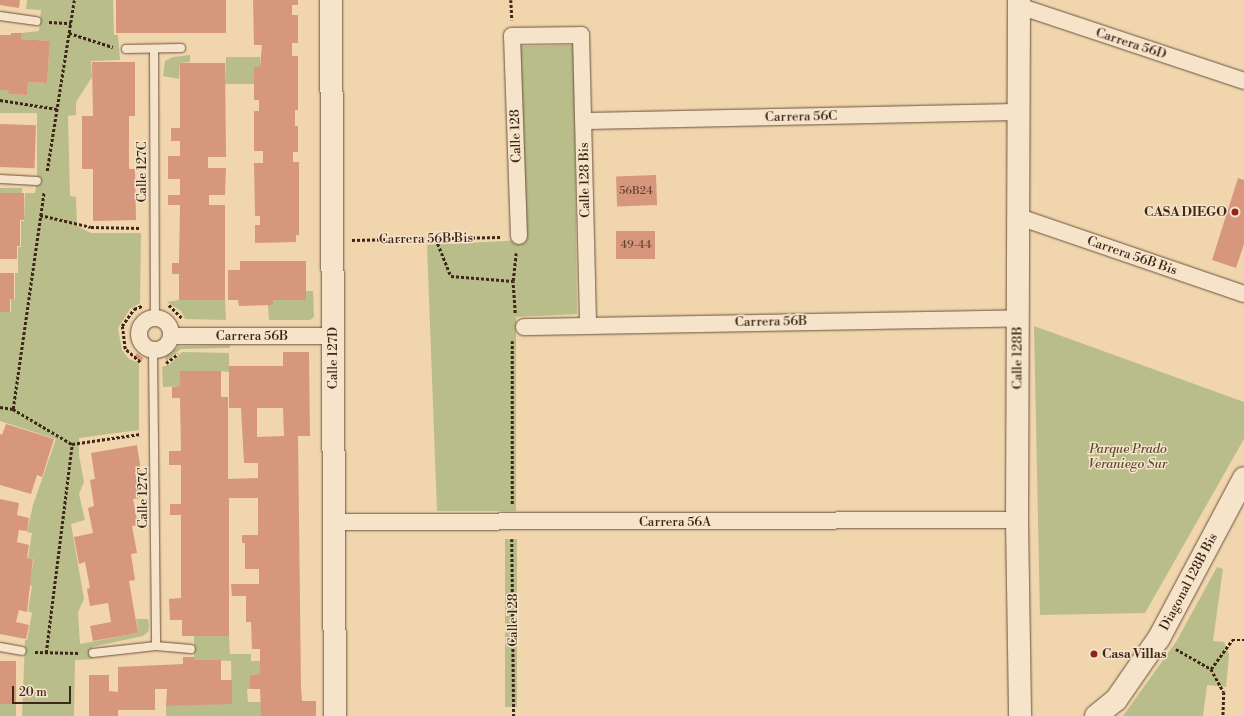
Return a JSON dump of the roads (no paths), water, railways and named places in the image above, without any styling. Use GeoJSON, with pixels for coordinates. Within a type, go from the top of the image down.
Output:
{"type":"FeatureCollection","features":[{"type":"Feature","properties":{"kind":"street","name":"Calle 127D"},"geometry":{"type":"LineString","coordinates":[[330,0],[335,716]]}},
{"type":"Feature","properties":{"kind":"street","name":"Carrera 56D"},"geometry":{"type":"LineString","coordinates":[[1019,3],[1244,81]]}},
{"type":"Feature","properties":{"kind":"street","name":"Calle 128B"},"geometry":{"type":"LineString","coordinates":[[1019,3],[1017,520],[1020,716]]}},
{"type":"Feature","properties":{"kind":"street","name":"Calle 128"},"geometry":{"type":"LineString","coordinates":[[520,236],[512,36],[581,35]]}},
{"type":"Feature","properties":{"kind":"street","name":"Calle 128 Bis"},"geometry":{"type":"LineString","coordinates":[[581,35],[588,325]]}},
{"type":"Feature","properties":{"kind":"street","name":"Carrera 56C"},"geometry":{"type":"LineString","coordinates":[[584,121],[1018,112]]}},
{"type":"Feature","properties":{"kind":"street","name":"Carrera 56B Bis"},"geometry":{"type":"LineString","coordinates":[[1019,217],[1244,294]]}},
{"type":"Feature","properties":{"kind":"street"},"geometry":{"type":"LineString","coordinates":[[155,318],[169,325],[171,336],[167,346],[152,350],[145,347],[139,335],[145,321],[155,318]]}},
{"type":"Feature","properties":{"kind":"street","name":"Carrera 56B"},"geometry":{"type":"LineString","coordinates":[[524,327],[1018,318]]}},
{"type":"Feature","properties":{"kind":"street","name":"Carrera 56B"},"geometry":{"type":"LineString","coordinates":[[171,336],[333,336]]}},
{"type":"Feature","properties":{"kind":"street","name":"Diagonal 128B Bis"},"geometry":{"type":"LineString","coordinates":[[1096,716],[1116,700],[1159,638],[1244,478]]}},
{"type":"Feature","properties":{"kind":"street","name":"Carrera 56A"},"geometry":{"type":"LineString","coordinates":[[333,522],[512,524],[1017,520]]}},
{"type":"Feature","properties":{"kind":"lane"},"geometry":{"type":"LineString","coordinates":[[0,16],[37,20]]}},
{"type":"Feature","properties":{"kind":"lane"},"geometry":{"type":"LineString","coordinates":[[126,49],[154,50],[181,48]]}},
{"type":"Feature","properties":{"kind":"lane","name":"Calle 127C"},"geometry":{"type":"LineString","coordinates":[[154,50],[155,318]]}},
{"type":"Feature","properties":{"kind":"lane"},"geometry":{"type":"LineString","coordinates":[[0,179],[37,181]]}},
{"type":"Feature","properties":{"kind":"lane","name":"Calle 127C"},"geometry":{"type":"LineString","coordinates":[[152,350],[155,432],[156,646]]}},
{"type":"Feature","properties":{"kind":"lane"},"geometry":{"type":"LineString","coordinates":[[93,653],[156,646],[191,649]]}},
{"type":"Feature","properties":{"kind":"lane"},"geometry":{"type":"LineString","coordinates":[[0,647],[22,651]]}},
{"type":"Feature","properties":{"kind":"place","name":"CASA DIEGO"},"geometry":{"type":"Point","coordinates":[1235,212]}},
{"type":"Feature","properties":{"kind":"place","name":"Casa Villas"},"geometry":{"type":"Point","coordinates":[1094,654]}},
{"type":"Feature","properties":{"kind":"park label","name":"Parque Prado Veraniego Sur"},"geometry":{"type":"Point","coordinates":[1128,458]}}]}
